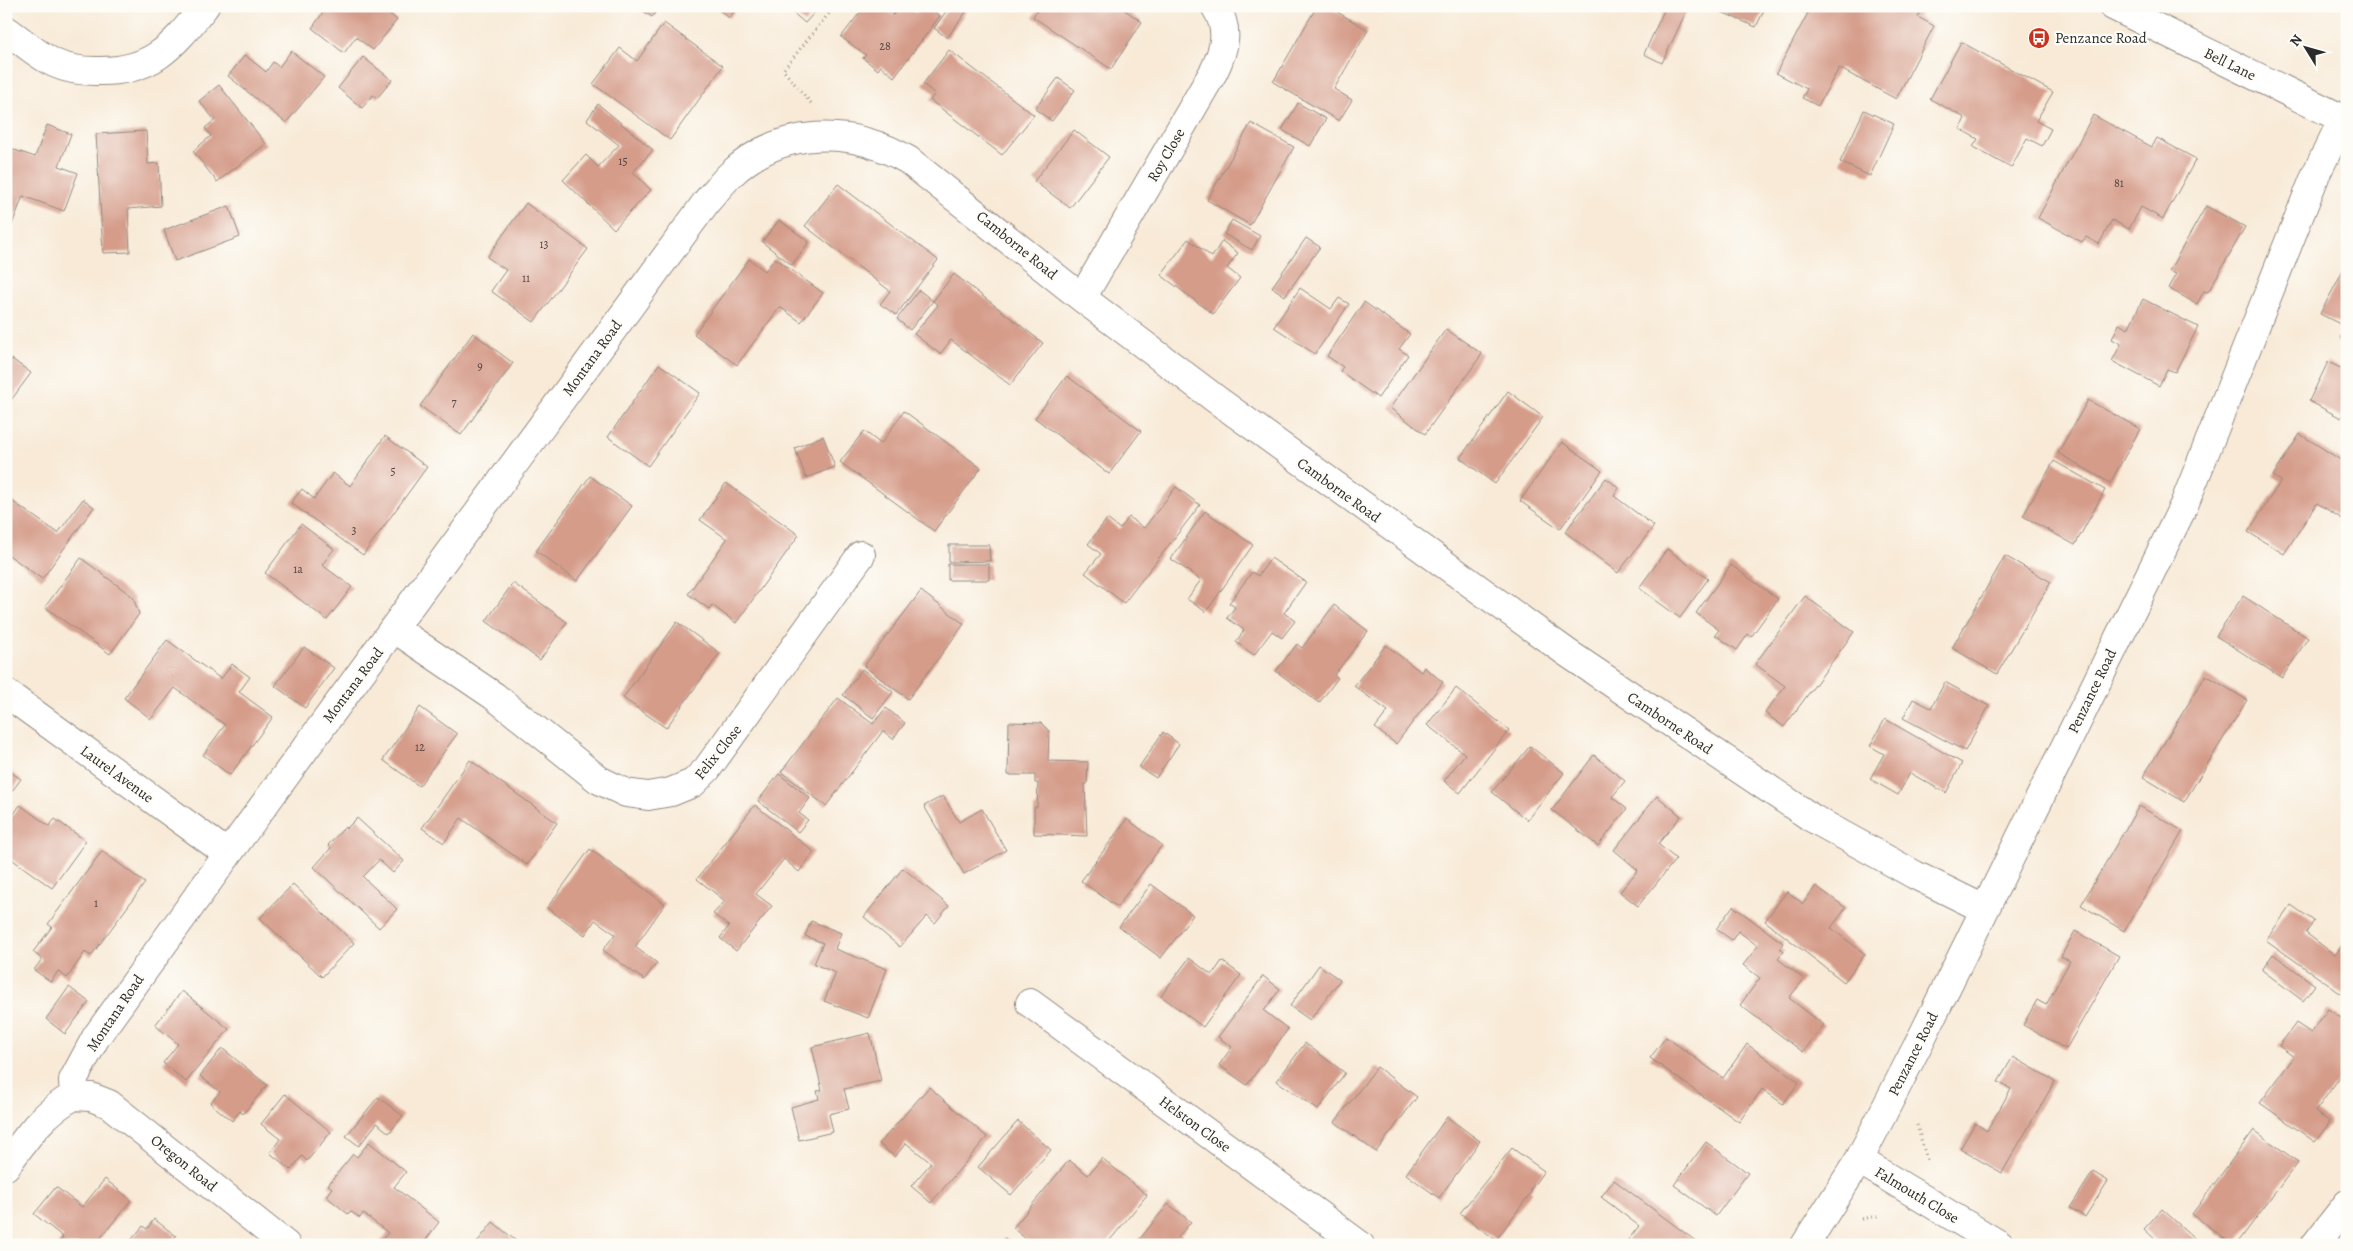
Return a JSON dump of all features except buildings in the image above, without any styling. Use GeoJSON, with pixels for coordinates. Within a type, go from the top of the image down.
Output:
{"type":"FeatureCollection","features":[{"type":"Feature","properties":{"kind":"street"},"geometry":{"type":"LineString","coordinates":[[6,30],[53,62],[68,68],[83,71],[123,70],[142,66],[163,54],[182,35],[205,6]]}},
{"type":"Feature","properties":{"kind":"street","name":"Roy Close"},"geometry":{"type":"LineString","coordinates":[[1082,298],[1209,80],[1222,54],[1226,40],[1225,29],[1215,6]]}},
{"type":"Feature","properties":{"kind":"street","name":"Bell Lane"},"geometry":{"type":"LineString","coordinates":[[2113,6],[2345,120]]}},
{"type":"Feature","properties":{"kind":"street","name":"Penzance Road"},"geometry":{"type":"LineString","coordinates":[[1805,1245],[1859,1160],[1922,1037],[2184,505],[2316,174],[2345,120]]}},
{"type":"Feature","properties":{"kind":"street","name":"Camborne Road"},"geometry":{"type":"LineString","coordinates":[[708,201],[729,175],[743,164],[796,139],[823,135],[839,136],[875,145],[908,160],[1082,298],[1381,520],[1566,652],[1819,822],[1915,875],[1984,908]]}},
{"type":"Feature","properties":{"kind":"street","name":"Montana Road"},"geometry":{"type":"LineString","coordinates":[[74,1096],[73,1080],[96,1037],[228,854],[708,201]]}},
{"type":"Feature","properties":{"kind":"street","name":"Felix Close"},"geometry":{"type":"LineString","coordinates":[[395,629],[494,696],[600,780],[626,793],[648,796],[671,792],[693,783],[707,769],[861,555]]}},
{"type":"Feature","properties":{"kind":"street","name":"Laurel Avenue"},"geometry":{"type":"LineString","coordinates":[[6,694],[228,854]]}},
{"type":"Feature","properties":{"kind":"street","name":"Helston Close"},"geometry":{"type":"LineString","coordinates":[[1030,1003],[1360,1245]]}},
{"type":"Feature","properties":{"kind":"street"},"geometry":{"type":"LineString","coordinates":[[6,1166],[45,1115],[74,1096]]}},
{"type":"Feature","properties":{"kind":"street","name":"Oregon Road"},"geometry":{"type":"LineString","coordinates":[[74,1096],[91,1097],[109,1104],[286,1245]]}},
{"type":"Feature","properties":{"kind":"street","name":"Falmouth Close"},"geometry":{"type":"LineString","coordinates":[[1859,1160],[2000,1245]]}},
{"type":"Feature","properties":{"kind":"street"},"geometry":{"type":"LineString","coordinates":[[2315,1245],[2347,1204]]}},
{"type":"Feature","properties":{"kind":"path"},"geometry":{"type":"LineString","coordinates":[[834,6],[783,70],[839,136]]}},
{"type":"Feature","properties":{"kind":"place","name":"Penzance Road"},"geometry":{"type":"Point","coordinates":[2039,38]}}]}
